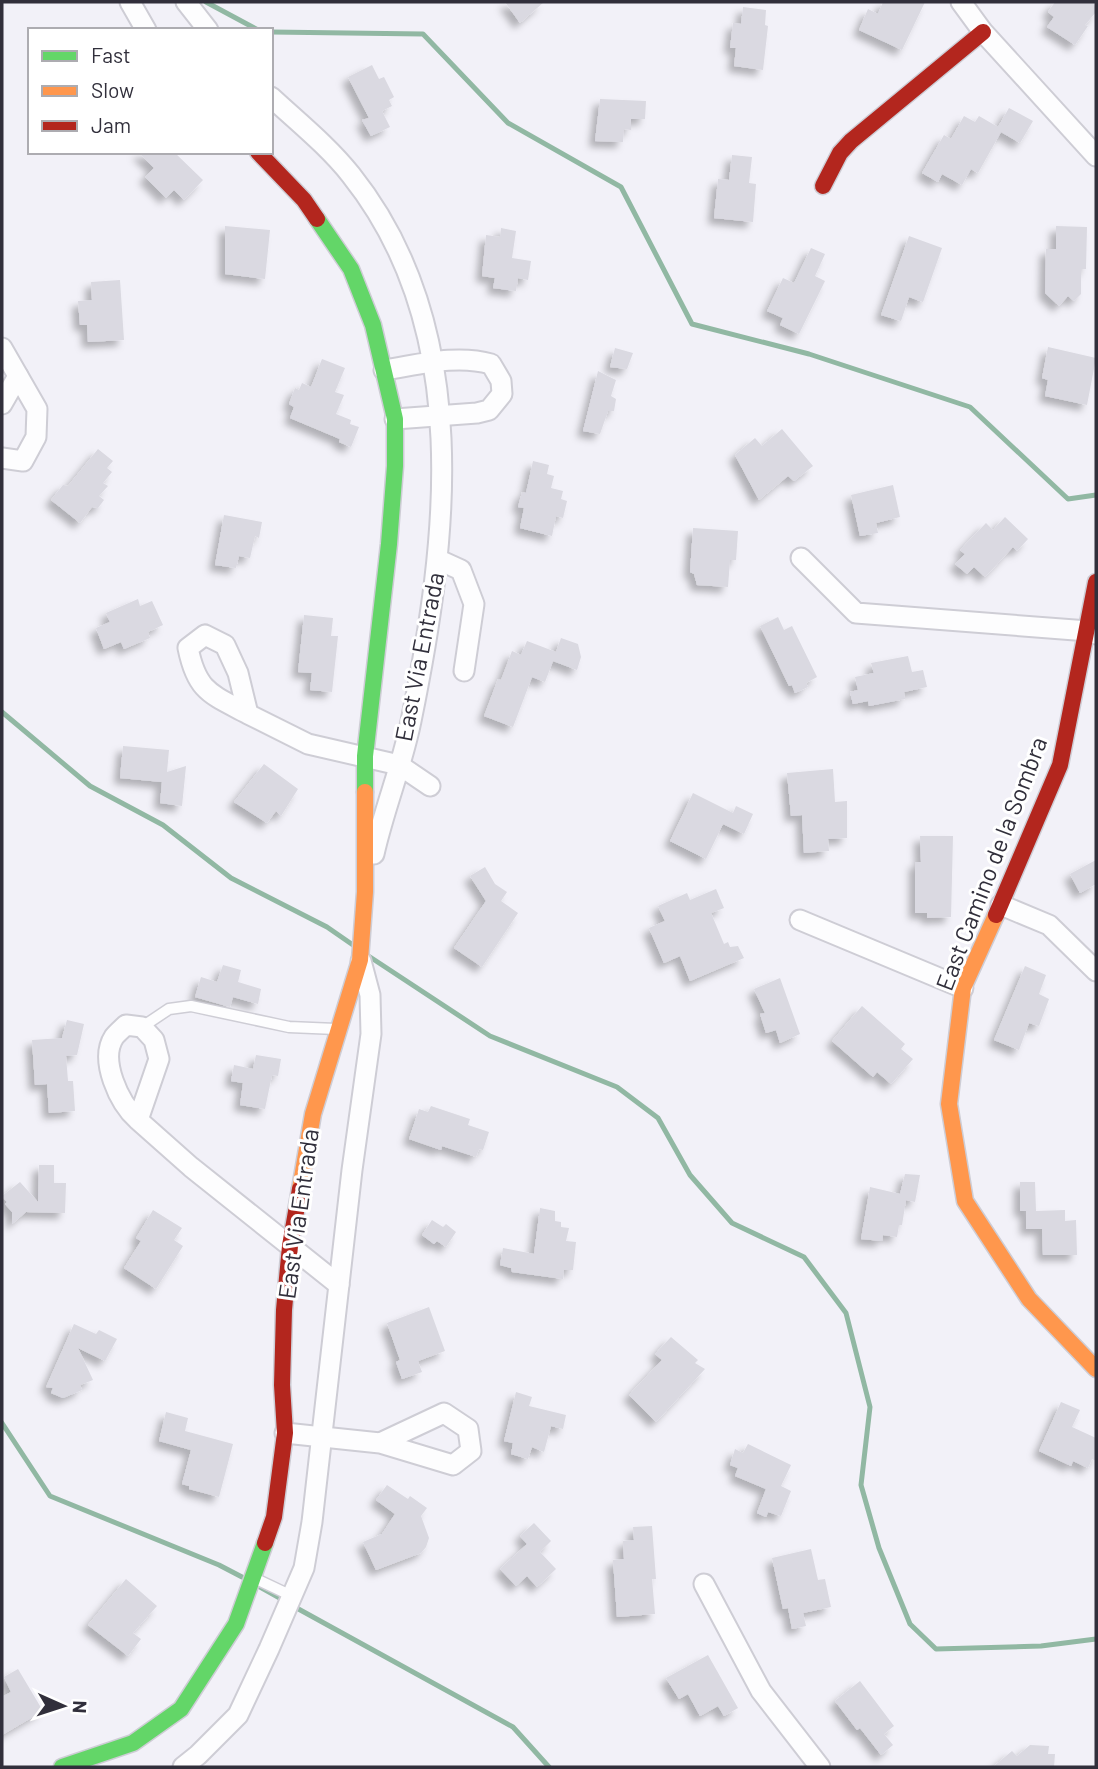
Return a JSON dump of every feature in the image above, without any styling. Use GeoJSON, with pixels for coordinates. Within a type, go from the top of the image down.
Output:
{"type":"FeatureCollection","features":[{"type":"Feature","properties":{"kind":"street"},"geometry":{"type":"LineString","coordinates":[[130,2],[145,28]]}},
{"type":"Feature","properties":{"kind":"street"},"geometry":{"type":"LineString","coordinates":[[186,2],[206,28]]}},
{"type":"Feature","properties":{"kind":"street"},"geometry":{"type":"LineString","coordinates":[[961,2],[983,32],[1096,156]]}},
{"type":"Feature","properties":{"kind":"street"},"geometry":{"type":"LineString","coordinates":[[823,186],[840,153],[852,141],[983,32]]}},
{"type":"Feature","properties":{"kind":"street","name":"East Via Entrada"},"geometry":{"type":"LineString","coordinates":[[273,99],[350,174],[381,218],[408,274],[427,335],[441,416],[442,511],[439,560],[411,723],[380,825],[365,892]]}},
{"type":"Feature","properties":{"kind":"street","name":"East Via Entrada"},"geometry":{"type":"LineString","coordinates":[[63,1767],[133,1744],[181,1709],[236,1624],[275,1517],[285,1433],[282,1395],[290,1246],[313,1114],[360,960],[365,892],[365,756],[389,544],[395,419],[373,325],[351,269],[304,200],[259,154]]}},
{"type":"Feature","properties":{"kind":"street"},"geometry":{"type":"LineString","coordinates":[[2,348],[37,408],[36,437],[23,461],[2,458]]}},
{"type":"Feature","properties":{"kind":"street"},"geometry":{"type":"LineString","coordinates":[[384,370],[432,362],[477,360],[491,364],[501,380],[502,394],[489,410],[395,419]]}},
{"type":"Feature","properties":{"kind":"street"},"geometry":{"type":"LineString","coordinates":[[2,404],[18,376]]}},
{"type":"Feature","properties":{"kind":"street"},"geometry":{"type":"LineString","coordinates":[[801,558],[856,613],[1092,633]]}},
{"type":"Feature","properties":{"kind":"street"},"geometry":{"type":"LineString","coordinates":[[439,560],[461,570],[474,604],[464,671]]}},
{"type":"Feature","properties":{"kind":"street","name":"East Camino de la Sombra"},"geometry":{"type":"LineString","coordinates":[[1096,582],[1092,633],[1060,765],[963,988],[949,1104],[965,1201],[1029,1299],[1096,1369]]}},
{"type":"Feature","properties":{"kind":"street"},"geometry":{"type":"LineString","coordinates":[[248,713],[308,744],[399,765],[430,786]]}},
{"type":"Feature","properties":{"kind":"street"},"geometry":{"type":"LineString","coordinates":[[1001,905],[1049,925],[1096,971]]}},
{"type":"Feature","properties":{"kind":"street"},"geometry":{"type":"LineString","coordinates":[[800,920],[963,988]]}},
{"type":"Feature","properties":{"kind":"street","name":"East Via Entrada"},"geometry":{"type":"LineString","coordinates":[[183,1767],[238,1715],[270,1649],[304,1567],[312,1522],[352,1170],[371,1034],[370,995],[360,960]]}},
{"type":"Feature","properties":{"kind":"street"},"geometry":{"type":"LineString","coordinates":[[138,1120],[159,1059],[154,1040],[142,1027],[126,1025],[113,1039],[108,1065],[116,1088],[131,1114],[191,1167],[339,1285]]}},
{"type":"Feature","properties":{"kind":"street"},"geometry":{"type":"LineString","coordinates":[[285,1433],[380,1443]]}},
{"type":"Feature","properties":{"kind":"street"},"geometry":{"type":"LineString","coordinates":[[704,1584],[761,1691],[820,1767]]}},
{"type":"Feature","properties":{"kind":"lane"},"geometry":{"type":"LineString","coordinates":[[142,1027],[169,1009],[191,1006],[289,1027],[340,1029]]}},
{"type":"Feature","properties":{"kind":"lane"},"geometry":{"type":"LineString","coordinates":[[253,1577],[292,1596]]}},
{"type":"Feature","properties":{"kind":"building"},"geometry":{"type":"Polygon","coordinates":[[[505,2],[544,2],[520,23],[505,2]]]}},
{"type":"Feature","properties":{"kind":"building"},"geometry":{"type":"Polygon","coordinates":[[[883,2],[925,2],[902,50],[859,30],[868,9],[878,14],[883,2]]]}},
{"type":"Feature","properties":{"kind":"building"},"geometry":{"type":"Polygon","coordinates":[[[1055,2],[1094,2],[1096,12],[1085,25],[1088,26],[1075,45],[1047,27],[1054,17],[1048,12],[1055,2]]]}},
{"type":"Feature","properties":{"kind":"building"},"geometry":{"type":"Polygon","coordinates":[[[743,7],[766,10],[765,25],[768,26],[763,70],[734,66],[736,48],[730,48],[733,23],[741,24],[743,7]]]}},
{"type":"Feature","properties":{"kind":"building"},"geometry":{"type":"Polygon","coordinates":[[[372,65],[379,79],[384,77],[394,97],[389,100],[392,106],[382,111],[390,127],[371,136],[362,120],[369,118],[348,77],[372,65]]]}},
{"type":"Feature","properties":{"kind":"building"},"geometry":{"type":"Polygon","coordinates":[[[600,99],[646,101],[645,119],[631,119],[631,130],[624,129],[623,142],[595,141],[600,99]]]}},
{"type":"Feature","properties":{"kind":"building"},"geometry":{"type":"Polygon","coordinates":[[[1009,108],[1033,121],[1020,143],[1001,132],[978,173],[971,169],[962,185],[942,174],[938,182],[922,173],[944,135],[951,139],[964,116],[975,122],[979,116],[998,127],[1009,108]]]}},
{"type":"Feature","properties":{"kind":"building"},"geometry":{"type":"Polygon","coordinates":[[[140,154],[176,154],[203,180],[184,200],[174,190],[166,198],[145,177],[154,168],[140,154]]]}},
{"type":"Feature","properties":{"kind":"building"},"geometry":{"type":"Polygon","coordinates":[[[732,155],[752,157],[749,183],[756,184],[753,222],[714,218],[718,179],[729,180],[732,155]]]}},
{"type":"Feature","properties":{"kind":"building"},"geometry":{"type":"Polygon","coordinates":[[[225,226],[270,230],[265,279],[225,274],[225,226]]]}},
{"type":"Feature","properties":{"kind":"building"},"geometry":{"type":"Polygon","coordinates":[[[1056,226],[1087,227],[1086,269],[1081,269],[1081,294],[1074,301],[1068,296],[1059,306],[1045,293],[1046,249],[1056,249],[1056,226]]]}},
{"type":"Feature","properties":{"kind":"building"},"geometry":{"type":"Polygon","coordinates":[[[501,228],[516,231],[512,258],[531,261],[528,280],[518,278],[516,291],[493,288],[495,278],[482,276],[486,235],[500,237],[501,228]]]}},
{"type":"Feature","properties":{"kind":"building"},"geometry":{"type":"Polygon","coordinates":[[[909,236],[942,248],[923,302],[909,297],[901,321],[881,315],[909,236]]]}},
{"type":"Feature","properties":{"kind":"building"},"geometry":{"type":"Polygon","coordinates":[[[811,248],[825,254],[815,276],[825,281],[799,334],[780,325],[783,318],[767,311],[783,278],[794,283],[811,248]]]}},
{"type":"Feature","properties":{"kind":"building"},"geometry":{"type":"Polygon","coordinates":[[[120,280],[124,340],[88,342],[87,325],[80,325],[78,301],[92,300],[91,282],[120,280]]]}},
{"type":"Feature","properties":{"kind":"building"},"geometry":{"type":"Polygon","coordinates":[[[1048,347],[1096,358],[1087,405],[1045,396],[1048,380],[1042,378],[1048,347]]]}},
{"type":"Feature","properties":{"kind":"building"},"geometry":{"type":"Polygon","coordinates":[[[615,348],[633,353],[627,369],[610,367],[615,348]]]}},
{"type":"Feature","properties":{"kind":"building"},"geometry":{"type":"Polygon","coordinates":[[[322,359],[345,368],[335,392],[344,395],[336,414],[351,420],[350,424],[359,427],[351,447],[339,442],[340,439],[290,418],[294,407],[289,404],[295,388],[299,390],[302,383],[311,387],[322,359]]]}},
{"type":"Feature","properties":{"kind":"building"},"geometry":{"type":"Polygon","coordinates":[[[598,371],[616,380],[611,396],[616,399],[614,411],[608,411],[600,434],[583,431],[598,371]]]}},
{"type":"Feature","properties":{"kind":"building"},"geometry":{"type":"Polygon","coordinates":[[[782,429],[813,466],[794,481],[788,476],[759,500],[735,455],[755,438],[762,446],[782,429]]]}},
{"type":"Feature","properties":{"kind":"building"},"geometry":{"type":"Polygon","coordinates":[[[98,449],[113,461],[107,468],[112,472],[103,483],[108,486],[99,496],[104,500],[98,508],[92,507],[80,523],[51,500],[63,485],[68,486],[98,449]]]}},
{"type":"Feature","properties":{"kind":"building"},"geometry":{"type":"Polygon","coordinates":[[[533,461],[549,465],[547,474],[554,476],[551,488],[563,491],[561,499],[567,501],[563,518],[556,516],[552,536],[520,528],[524,508],[518,507],[522,492],[526,493],[533,461]]]}},
{"type":"Feature","properties":{"kind":"building"},"geometry":{"type":"Polygon","coordinates":[[[893,485],[900,517],[876,523],[878,533],[860,536],[851,495],[893,485]]]}},
{"type":"Feature","properties":{"kind":"building"},"geometry":{"type":"Polygon","coordinates":[[[224,515],[262,522],[259,538],[255,536],[250,558],[239,556],[236,568],[215,565],[224,515]]]}},
{"type":"Feature","properties":{"kind":"building"},"geometry":{"type":"Polygon","coordinates":[[[1005,517],[1028,539],[1017,551],[1013,547],[985,577],[974,567],[967,574],[955,564],[965,554],[960,550],[986,523],[993,530],[1005,517]]]}},
{"type":"Feature","properties":{"kind":"building"},"geometry":{"type":"Polygon","coordinates":[[[693,528],[738,531],[736,560],[730,560],[728,587],[697,585],[694,574],[690,572],[693,528]]]}},
{"type":"Feature","properties":{"kind":"building"},"geometry":{"type":"Polygon","coordinates":[[[138,599],[140,606],[152,601],[163,625],[148,632],[150,638],[124,649],[121,642],[104,649],[96,628],[110,622],[106,613],[138,599]]]}},
{"type":"Feature","properties":{"kind":"building"},"geometry":{"type":"Polygon","coordinates":[[[304,615],[333,618],[331,636],[338,636],[332,692],[310,690],[312,673],[298,672],[304,615]]]}},
{"type":"Feature","properties":{"kind":"building"},"geometry":{"type":"Polygon","coordinates":[[[778,617],[784,630],[792,626],[817,677],[806,683],[808,687],[795,693],[760,626],[778,617]]]}},
{"type":"Feature","properties":{"kind":"building"},"geometry":{"type":"Polygon","coordinates":[[[561,638],[578,644],[581,657],[577,670],[553,661],[545,682],[532,677],[513,727],[484,716],[512,651],[521,655],[527,641],[556,652],[561,638]]]}},
{"type":"Feature","properties":{"kind":"building"},"geometry":{"type":"Polygon","coordinates":[[[908,656],[912,672],[923,670],[927,687],[904,692],[905,699],[869,706],[868,701],[853,704],[850,692],[858,690],[855,677],[874,673],[871,663],[908,656]]]}},
{"type":"Feature","properties":{"kind":"building"},"geometry":{"type":"Polygon","coordinates":[[[123,746],[169,750],[167,772],[186,766],[182,806],[160,803],[162,782],[120,778],[123,746]]]}},
{"type":"Feature","properties":{"kind":"building"},"geometry":{"type":"Polygon","coordinates":[[[264,764],[298,789],[281,816],[276,811],[267,823],[234,802],[264,764]]]}},
{"type":"Feature","properties":{"kind":"building"},"geometry":{"type":"Polygon","coordinates":[[[833,769],[835,802],[847,801],[847,838],[828,839],[829,851],[804,853],[802,815],[791,816],[787,773],[833,769]]]}},
{"type":"Feature","properties":{"kind":"building"},"geometry":{"type":"Polygon","coordinates":[[[693,793],[733,813],[736,806],[753,814],[744,834],[723,824],[706,859],[670,841],[693,793]]]}},
{"type":"Feature","properties":{"kind":"building"},"geometry":{"type":"Polygon","coordinates":[[[920,836],[953,836],[951,917],[927,918],[927,913],[915,913],[915,862],[921,862],[920,836]]]}},
{"type":"Feature","properties":{"kind":"building"},"geometry":{"type":"Polygon","coordinates":[[[1096,860],[1096,884],[1080,893],[1070,874],[1096,860]]]}},
{"type":"Feature","properties":{"kind":"building"},"geometry":{"type":"Polygon","coordinates":[[[485,867],[495,884],[507,892],[501,901],[518,913],[482,967],[454,948],[486,901],[470,876],[485,867]]]}},
{"type":"Feature","properties":{"kind":"building"},"geometry":{"type":"Polygon","coordinates":[[[716,889],[724,908],[711,913],[724,944],[728,942],[730,947],[738,946],[744,958],[690,981],[680,956],[664,963],[649,928],[665,921],[658,906],[687,893],[690,900],[716,889]]]}},
{"type":"Feature","properties":{"kind":"building"},"geometry":{"type":"Polygon","coordinates":[[[223,965],[241,970],[238,982],[261,989],[258,1004],[233,997],[230,1007],[195,997],[201,977],[217,982],[223,965]]]}},
{"type":"Feature","properties":{"kind":"building"},"geometry":{"type":"Polygon","coordinates":[[[1025,966],[1046,975],[1039,994],[1049,999],[1039,1026],[1029,1023],[1019,1050],[994,1040],[1025,966]]]}},
{"type":"Feature","properties":{"kind":"building"},"geometry":{"type":"Polygon","coordinates":[[[780,978],[800,1034],[780,1043],[776,1030],[766,1033],[760,1014],[765,1013],[754,989],[780,978]]]}},
{"type":"Feature","properties":{"kind":"building"},"geometry":{"type":"Polygon","coordinates":[[[862,1006],[905,1044],[901,1049],[913,1059],[891,1084],[877,1072],[873,1077],[832,1041],[862,1006]]]}},
{"type":"Feature","properties":{"kind":"building"},"geometry":{"type":"Polygon","coordinates":[[[67,1020],[84,1024],[77,1055],[66,1056],[68,1081],[73,1081],[75,1111],[49,1113],[47,1084],[35,1085],[32,1040],[62,1038],[67,1020]]]}},
{"type":"Feature","properties":{"kind":"building"},"geometry":{"type":"Polygon","coordinates":[[[256,1055],[281,1059],[278,1076],[272,1075],[265,1109],[240,1105],[243,1083],[231,1081],[234,1065],[253,1069],[256,1055]]]}},
{"type":"Feature","properties":{"kind":"building"},"geometry":{"type":"Polygon","coordinates":[[[431,1106],[470,1119],[468,1125],[489,1132],[483,1150],[479,1149],[476,1157],[442,1146],[441,1150],[409,1139],[419,1109],[428,1112],[431,1106]]]}},
{"type":"Feature","properties":{"kind":"building"},"geometry":{"type":"Polygon","coordinates":[[[39,1165],[54,1165],[54,1183],[66,1183],[65,1213],[26,1212],[12,1224],[12,1212],[2,1196],[20,1182],[38,1202],[39,1165]]]}},
{"type":"Feature","properties":{"kind":"building"},"geometry":{"type":"Polygon","coordinates":[[[905,1174],[920,1175],[915,1202],[906,1200],[897,1237],[883,1235],[882,1241],[861,1239],[870,1187],[900,1194],[905,1174]]]}},
{"type":"Feature","properties":{"kind":"building"},"geometry":{"type":"Polygon","coordinates":[[[1020,1182],[1035,1182],[1036,1211],[1065,1210],[1065,1221],[1076,1220],[1077,1255],[1043,1255],[1042,1229],[1026,1229],[1026,1211],[1020,1211],[1020,1182]]]}},
{"type":"Feature","properties":{"kind":"building"},"geometry":{"type":"Polygon","coordinates":[[[540,1208],[555,1211],[555,1221],[561,1222],[561,1227],[569,1228],[566,1241],[576,1242],[573,1270],[564,1270],[563,1279],[512,1272],[511,1268],[500,1265],[503,1248],[534,1254],[540,1208]]]}},
{"type":"Feature","properties":{"kind":"building"},"geometry":{"type":"Polygon","coordinates":[[[153,1210],[182,1228],[174,1240],[183,1246],[156,1289],[124,1268],[141,1241],[136,1238],[153,1210]]]}},
{"type":"Feature","properties":{"kind":"building"},"geometry":{"type":"Polygon","coordinates":[[[432,1220],[443,1227],[446,1224],[456,1232],[446,1247],[437,1241],[434,1244],[422,1235],[432,1220]]]}},
{"type":"Feature","properties":{"kind":"building"},"geometry":{"type":"Polygon","coordinates":[[[429,1307],[445,1351],[418,1361],[422,1372],[402,1379],[396,1362],[400,1360],[387,1323],[429,1307]]]}},
{"type":"Feature","properties":{"kind":"building"},"geometry":{"type":"Polygon","coordinates":[[[74,1324],[96,1334],[99,1330],[117,1339],[105,1361],[78,1348],[93,1380],[80,1385],[82,1390],[63,1398],[51,1393],[53,1388],[46,1387],[74,1324]]]}},
{"type":"Feature","properties":{"kind":"building"},"geometry":{"type":"Polygon","coordinates":[[[671,1337],[698,1360],[695,1363],[705,1369],[656,1422],[629,1395],[662,1360],[655,1354],[671,1337]]]}},
{"type":"Feature","properties":{"kind":"building"},"geometry":{"type":"Polygon","coordinates":[[[516,1392],[532,1397],[529,1406],[566,1415],[563,1429],[551,1426],[544,1452],[532,1447],[528,1459],[511,1454],[513,1443],[504,1441],[516,1392]]]}},
{"type":"Feature","properties":{"kind":"building"},"geometry":{"type":"Polygon","coordinates":[[[1061,1402],[1080,1410],[1072,1427],[1096,1438],[1096,1461],[1092,1459],[1088,1468],[1073,1461],[1071,1466],[1039,1451],[1061,1402]]]}},
{"type":"Feature","properties":{"kind":"building"},"geometry":{"type":"Polygon","coordinates":[[[166,1412],[188,1418],[185,1431],[233,1444],[219,1497],[189,1489],[189,1486],[182,1484],[191,1450],[159,1441],[166,1412]]]}},
{"type":"Feature","properties":{"kind":"building"},"geometry":{"type":"Polygon","coordinates":[[[748,1444],[791,1465],[781,1486],[791,1491],[781,1516],[768,1512],[766,1517],[757,1513],[766,1489],[735,1476],[738,1468],[730,1465],[735,1449],[743,1453],[748,1444]]]}},
{"type":"Feature","properties":{"kind":"building"},"geometry":{"type":"Polygon","coordinates":[[[387,1485],[427,1508],[421,1516],[429,1538],[421,1553],[376,1570],[363,1542],[382,1534],[395,1514],[376,1500],[387,1485]]]}},
{"type":"Feature","properties":{"kind":"building"},"geometry":{"type":"Polygon","coordinates":[[[534,1523],[551,1541],[540,1552],[556,1569],[537,1587],[527,1576],[516,1586],[500,1569],[527,1544],[520,1536],[534,1523]]]}},
{"type":"Feature","properties":{"kind":"building"},"geometry":{"type":"Polygon","coordinates":[[[652,1526],[656,1579],[652,1579],[655,1614],[617,1617],[613,1560],[624,1559],[623,1541],[634,1540],[633,1527],[652,1526]]]}},
{"type":"Feature","properties":{"kind":"building"},"geometry":{"type":"Polygon","coordinates":[[[811,1549],[818,1580],[825,1579],[831,1607],[803,1613],[806,1626],[792,1629],[788,1608],[783,1609],[772,1558],[811,1549]]]}},
{"type":"Feature","properties":{"kind":"building"},"geometry":{"type":"Polygon","coordinates":[[[126,1579],[157,1606],[133,1633],[141,1639],[128,1656],[88,1625],[126,1579]]]}},
{"type":"Feature","properties":{"kind":"building"},"geometry":{"type":"Polygon","coordinates":[[[708,1655],[738,1708],[724,1716],[718,1706],[700,1716],[688,1694],[679,1699],[666,1678],[708,1655]]]}},
{"type":"Feature","properties":{"kind":"building"},"geometry":{"type":"Polygon","coordinates":[[[18,1669],[43,1711],[2,1735],[2,1697],[11,1692],[4,1677],[18,1669]]]}},
{"type":"Feature","properties":{"kind":"building"},"geometry":{"type":"Polygon","coordinates":[[[860,1681],[894,1726],[884,1734],[893,1745],[881,1755],[835,1701],[860,1681]]]}},
{"type":"Feature","properties":{"kind":"building"},"geometry":{"type":"Polygon","coordinates":[[[1030,1745],[1049,1746],[1048,1754],[1055,1754],[1054,1767],[993,1767],[1012,1751],[1017,1756],[1030,1745]]]}},
{"type":"Feature","properties":{"kind":"waterway"},"geometry":{"type":"LineString","coordinates":[[206,2],[254,28]]}},
{"type":"Feature","properties":{"kind":"waterway"},"geometry":{"type":"LineString","coordinates":[[273,32],[423,34],[508,123],[621,187],[692,324],[809,354],[970,407],[1068,499],[1096,495]]}},
{"type":"Feature","properties":{"kind":"waterway"},"geometry":{"type":"LineString","coordinates":[[2,712],[90,786],[163,825],[231,878],[327,927],[353,945]]}},
{"type":"Feature","properties":{"kind":"waterway"},"geometry":{"type":"LineString","coordinates":[[370,957],[490,1036],[617,1087],[658,1118],[690,1175],[732,1223],[804,1257],[846,1313],[870,1407],[861,1485],[879,1548],[910,1624],[936,1649],[1041,1646],[1096,1639]]}},
{"type":"Feature","properties":{"kind":"waterway"},"geometry":{"type":"LineString","coordinates":[[2,1423],[50,1496],[219,1565],[242,1577]]}},
{"type":"Feature","properties":{"kind":"waterway"},"geometry":{"type":"LineString","coordinates":[[260,1587],[285,1601]]}},
{"type":"Feature","properties":{"kind":"waterway"},"geometry":{"type":"LineString","coordinates":[[293,1606],[513,1727],[549,1767]]}},
{"type":"Feature","properties":{"kind":"traffic: fast"},"geometry":{"type":"LineString","coordinates":[[317,219],[351,269],[373,325],[395,419],[395,466],[389,544],[365,756],[365,792]]}},
{"type":"Feature","properties":{"kind":"traffic: fast"},"geometry":{"type":"LineString","coordinates":[[62,1767],[133,1743],[181,1709],[236,1624],[265,1543]]}},
{"type":"Feature","properties":{"kind":"traffic: slow"},"geometry":{"type":"LineString","coordinates":[[300,1189],[313,1114],[360,960],[365,892],[365,792]]}},
{"type":"Feature","properties":{"kind":"traffic: slow"},"geometry":{"type":"LineString","coordinates":[[996,915],[963,988],[949,1104],[965,1201],[1029,1299],[1096,1369]]}},
{"type":"Feature","properties":{"kind":"traffic: jam"},"geometry":{"type":"LineString","coordinates":[[823,186],[840,153],[851,141],[983,32]]}},
{"type":"Feature","properties":{"kind":"traffic: jam"},"geometry":{"type":"LineString","coordinates":[[260,154],[304,200],[317,219]]}},
{"type":"Feature","properties":{"kind":"traffic: jam"},"geometry":{"type":"LineString","coordinates":[[996,915],[1060,765],[1096,582]]}},
{"type":"Feature","properties":{"kind":"traffic: jam"},"geometry":{"type":"LineString","coordinates":[[265,1543],[274,1517],[285,1433],[282,1385],[284,1310],[290,1246],[300,1189]]}}]}
